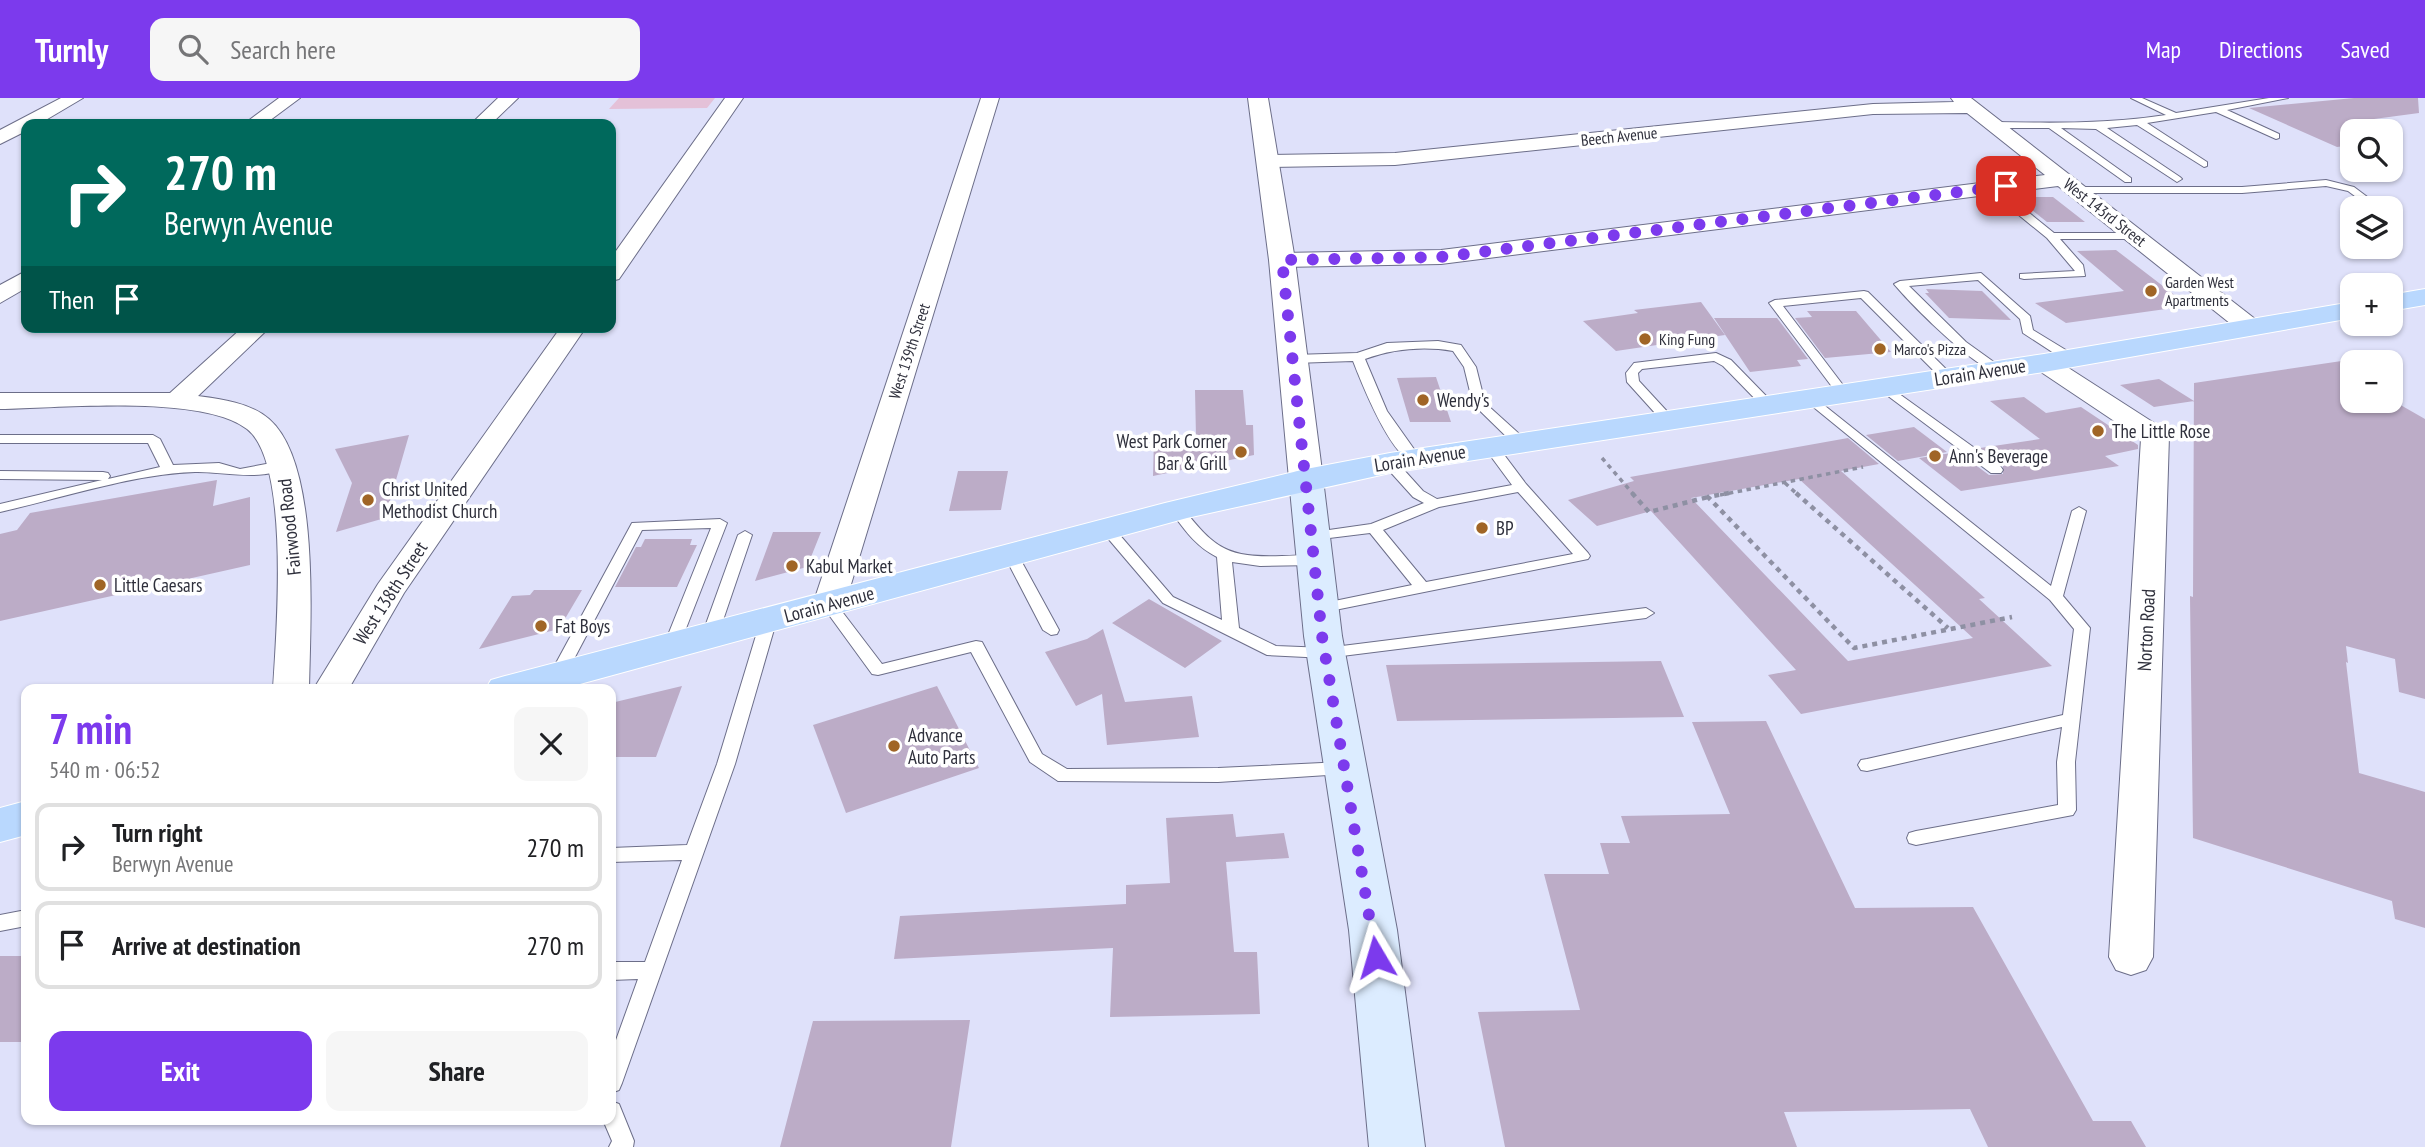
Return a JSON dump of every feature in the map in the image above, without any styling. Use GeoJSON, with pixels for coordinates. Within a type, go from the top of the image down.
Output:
{"type":"FeatureCollection","features":[{"type":"Feature","properties":{"kind":"main road"},"geometry":{"type":"LineString","coordinates":[[2403,301],[2425,297]]}},
{"type":"Feature","properties":{"kind":"main road","name":"Lorain Avenue"},"geometry":{"type":"LineString","coordinates":[[527,684],[1177,510],[1306,479],[1402,461],[1999,370],[2340,312]]}},
{"type":"Feature","properties":{"kind":"main road"},"geometry":{"type":"LineString","coordinates":[[1306,479],[1326,653],[1373,930],[1397,1147]]}},
{"type":"Feature","properties":{"kind":"main road"},"geometry":{"type":"LineString","coordinates":[[0,825],[21,819]]}},
{"type":"Feature","properties":{"kind":"street"},"geometry":{"type":"LineString","coordinates":[[35,119],[74,98]]}},
{"type":"Feature","properties":{"kind":"street"},"geometry":{"type":"LineString","coordinates":[[260,119],[291,98]]}},
{"type":"Feature","properties":{"kind":"street"},"geometry":{"type":"LineString","coordinates":[[486,119],[509,98]]}},
{"type":"Feature","properties":{"kind":"street"},"geometry":{"type":"LineString","coordinates":[[616,267],[734,98]]}},
{"type":"Feature","properties":{"kind":"street","name":"West 139th Street"},"geometry":{"type":"LineString","coordinates":[[829,604],[990,98]]}},
{"type":"Feature","properties":{"kind":"street"},"geometry":{"type":"LineString","coordinates":[[1258,98],[1282,260],[1306,479]]}},
{"type":"Feature","properties":{"kind":"street"},"geometry":{"type":"LineString","coordinates":[[1772,98],[1805,116]]}},
{"type":"Feature","properties":{"kind":"street","name":"Beech Avenue"},"geometry":{"type":"LineString","coordinates":[[1267,161],[1395,159],[1872,109],[1966,102]]}},
{"type":"Feature","properties":{"kind":"street","name":"West 143rd Street"},"geometry":{"type":"LineString","coordinates":[[1966,102],[2250,327]]}},
{"type":"Feature","properties":{"kind":"street"},"geometry":{"type":"LineString","coordinates":[[0,138],[21,127]]}},
{"type":"Feature","properties":{"kind":"street"},"geometry":{"type":"LineString","coordinates":[[1282,260],[1441,257],[2070,184]]}},
{"type":"Feature","properties":{"kind":"street"},"geometry":{"type":"LineString","coordinates":[[0,296],[21,281]]}},
{"type":"Feature","properties":{"kind":"street"},"geometry":{"type":"LineString","coordinates":[[179,399],[251,333]]}},
{"type":"Feature","properties":{"kind":"street","name":"West 138th Street"},"geometry":{"type":"LineString","coordinates":[[334,684],[389,591],[569,333]]}},
{"type":"Feature","properties":{"kind":"street","name":"Norton Road"},"geometry":{"type":"LineString","coordinates":[[2057,360],[2155,436],[2131,957]]}},
{"type":"Feature","properties":{"kind":"street","name":"Fairwood Road"},"geometry":{"type":"LineString","coordinates":[[0,401],[179,399],[226,409],[260,425],[282,465],[296,570],[292,608],[291,684]]}},
{"type":"Feature","properties":{"kind":"lane"},"geometry":{"type":"LineString","coordinates":[[2135,98],[2175,116]]}},
{"type":"Feature","properties":{"kind":"lane"},"geometry":{"type":"LineString","coordinates":[[1995,125],[2098,126],[2175,116],[2215,103],[2231,105],[2284,98]]}},
{"type":"Feature","properties":{"kind":"lane"},"geometry":{"type":"LineString","coordinates":[[2215,103],[2276,136]]}},
{"type":"Feature","properties":{"kind":"lane"},"geometry":{"type":"LineString","coordinates":[[2139,122],[2204,164]]}},
{"type":"Feature","properties":{"kind":"lane"},"geometry":{"type":"LineString","coordinates":[[2049,124],[2128,180]]}},
{"type":"Feature","properties":{"kind":"lane"},"geometry":{"type":"LineString","coordinates":[[2098,126],[2177,179]]}},
{"type":"Feature","properties":{"kind":"lane"},"geometry":{"type":"LineString","coordinates":[[2070,184],[2242,190],[2326,183],[2351,189],[2360,196]]}},
{"type":"Feature","properties":{"kind":"lane"},"geometry":{"type":"LineString","coordinates":[[2019,210],[2051,236],[2078,265],[2081,274],[2024,276]]}},
{"type":"Feature","properties":{"kind":"lane"},"geometry":{"type":"LineString","coordinates":[[2051,236],[2135,236]]}},
{"type":"Feature","properties":{"kind":"lane"},"geometry":{"type":"LineString","coordinates":[[1999,370],[1962,345],[1900,284],[1981,276],[2026,318],[2027,331],[2057,360]]}},
{"type":"Feature","properties":{"kind":"lane"},"geometry":{"type":"LineString","coordinates":[[1843,393],[1775,303],[1864,294],[1947,377]]}},
{"type":"Feature","properties":{"kind":"lane"},"geometry":{"type":"LineString","coordinates":[[1294,359],[1358,357],[1387,347],[1438,345],[1457,348],[1471,367],[1479,404],[1506,445],[1521,486],[1583,556],[1320,608]]}},
{"type":"Feature","properties":{"kind":"lane"},"geometry":{"type":"LineString","coordinates":[[1358,357],[1373,398],[1418,494],[1435,504]]}},
{"type":"Feature","properties":{"kind":"lane"},"geometry":{"type":"LineString","coordinates":[[1669,420],[1633,382],[1632,373],[1638,366],[1716,357],[1727,363],[1768,405]]}},
{"type":"Feature","properties":{"kind":"lane"},"geometry":{"type":"LineString","coordinates":[[1884,387],[1996,470]]}},
{"type":"Feature","properties":{"kind":"lane"},"geometry":{"type":"LineString","coordinates":[[1810,398],[2055,597],[2082,628],[2066,762],[2067,810],[1916,838]]}},
{"type":"Feature","properties":{"kind":"lane"},"geometry":{"type":"LineString","coordinates":[[0,439],[153,439],[168,469]]}},
{"type":"Feature","properties":{"kind":"lane"},"geometry":{"type":"LineString","coordinates":[[0,508],[123,477],[168,469],[219,467],[240,473],[282,465]]}},
{"type":"Feature","properties":{"kind":"lane"},"geometry":{"type":"LineString","coordinates":[[0,475],[123,477]]}},
{"type":"Feature","properties":{"kind":"lane"},"geometry":{"type":"LineString","coordinates":[[1177,510],[1206,546],[1224,555],[1259,561],[1314,548],[1435,504],[1521,486]]}},
{"type":"Feature","properties":{"kind":"lane"},"geometry":{"type":"LineString","coordinates":[[2055,597],[2079,511]]}},
{"type":"Feature","properties":{"kind":"lane"},"geometry":{"type":"LineString","coordinates":[[557,676],[637,526],[720,523],[672,645]]}},
{"type":"Feature","properties":{"kind":"lane"},"geometry":{"type":"LineString","coordinates":[[1374,528],[1422,587]]}},
{"type":"Feature","properties":{"kind":"lane"},"geometry":{"type":"LineString","coordinates":[[1107,529],[1168,600],[1273,651],[1326,653],[1646,613]]}},
{"type":"Feature","properties":{"kind":"lane"},"geometry":{"type":"LineString","coordinates":[[710,635],[745,534]]}},
{"type":"Feature","properties":{"kind":"lane"},"geometry":{"type":"LineString","coordinates":[[1011,555],[1051,630]]}},
{"type":"Feature","properties":{"kind":"lane"},"geometry":{"type":"LineString","coordinates":[[1224,555],[1231,630]]}},
{"type":"Feature","properties":{"kind":"lane"},"geometry":{"type":"LineString","coordinates":[[829,604],[878,670],[976,646],[1036,758],[1064,776],[1217,775],[1345,768]]}},
{"type":"Feature","properties":{"kind":"lane"},"geometry":{"type":"LineString","coordinates":[[616,1069],[726,764],[769,620]]}},
{"type":"Feature","properties":{"kind":"lane"},"geometry":{"type":"LineString","coordinates":[[1867,765],[2071,719]]}},
{"type":"Feature","properties":{"kind":"lane"},"geometry":{"type":"LineString","coordinates":[[616,855],[694,852]]}},
{"type":"Feature","properties":{"kind":"lane"},"geometry":{"type":"LineString","coordinates":[[0,923],[21,919]]}},
{"type":"Feature","properties":{"kind":"lane"},"geometry":{"type":"LineString","coordinates":[[616,971],[652,970]]}},
{"type":"Feature","properties":{"kind":"lane"},"geometry":{"type":"LineString","coordinates":[[616,1124],[623,1141],[621,1147]]}},
{"type":"Feature","properties":{"kind":"path"},"geometry":{"type":"LineString","coordinates":[[1602,458],[1648,512],[1708,497],[1869,466]]}},
{"type":"Feature","properties":{"kind":"path"},"geometry":{"type":"LineString","coordinates":[[1784,482],[1948,629]]}},
{"type":"Feature","properties":{"kind":"path"},"geometry":{"type":"LineString","coordinates":[[1708,497],[1854,648],[2012,617]]}},
{"type":"Feature","properties":{"kind":"shaded area"},"geometry":{"type":"Polygon","coordinates":[[[619,98],[715,98],[707,108],[609,109],[619,98]]]}},
{"type":"Feature","properties":{"kind":"building"},"geometry":{"type":"Polygon","coordinates":[[[2354,98],[2418,98],[2419,113],[2374,119],[2340,119],[2340,147],[2337,147],[2249,108],[2354,98]]]}},
{"type":"Feature","properties":{"kind":"building"},"geometry":{"type":"Polygon","coordinates":[[[2016,197],[2053,197],[2085,222],[2047,222],[2016,197]]]}},
{"type":"Feature","properties":{"kind":"building"},"geometry":{"type":"Polygon","coordinates":[[[2116,250],[2189,306],[2170,306],[2173,308],[2066,323],[2035,303],[2124,291],[2077,251],[2116,250]]]}},
{"type":"Feature","properties":{"kind":"building"},"geometry":{"type":"Polygon","coordinates":[[[1926,289],[1982,291],[2011,320],[1949,318],[1925,293],[1929,293],[1926,289]]]}},
{"type":"Feature","properties":{"kind":"building"},"geometry":{"type":"Polygon","coordinates":[[[1701,302],[1725,335],[1616,351],[1583,321],[1638,313],[1634,310],[1701,302]]]}},
{"type":"Feature","properties":{"kind":"building"},"geometry":{"type":"Polygon","coordinates":[[[1807,311],[1856,311],[1891,352],[1825,358],[1795,318],[1812,317],[1807,311]]]}},
{"type":"Feature","properties":{"kind":"building"},"geometry":{"type":"Polygon","coordinates":[[[1714,318],[1777,318],[1808,359],[1797,360],[1801,366],[1750,372],[1714,318]]]}},
{"type":"Feature","properties":{"kind":"building"},"geometry":{"type":"Polygon","coordinates":[[[2340,361],[2340,413],[2403,413],[2403,406],[2425,419],[2425,699],[2399,692],[2395,659],[2346,646],[2348,663],[2346,662],[2359,773],[2425,792],[2425,928],[2395,919],[2392,901],[2193,838],[2190,596],[2193,597],[2194,383],[2340,361]]]}},
{"type":"Feature","properties":{"kind":"building","name":"Wendy's"},"geometry":{"type":"Polygon","coordinates":[[[1436,377],[1451,422],[1410,422],[1397,378],[1436,377]]]}},
{"type":"Feature","properties":{"kind":"building"},"geometry":{"type":"Polygon","coordinates":[[[2159,379],[2194,401],[2154,407],[2120,385],[2159,379]]]}},
{"type":"Feature","properties":{"kind":"building"},"geometry":{"type":"Polygon","coordinates":[[[1195,390],[1243,390],[1246,425],[1253,425],[1254,455],[1153,476],[1154,438],[1196,437],[1195,390]]]}},
{"type":"Feature","properties":{"kind":"building"},"geometry":{"type":"Polygon","coordinates":[[[2024,397],[2046,413],[2081,407],[2138,445],[2138,449],[2105,456],[2119,466],[1961,491],[1919,458],[1958,452],[1989,475],[2003,474],[2003,466],[1980,448],[2040,439],[1990,401],[2024,397]]]}},
{"type":"Feature","properties":{"kind":"building"},"geometry":{"type":"Polygon","coordinates":[[[1914,427],[1947,452],[1898,461],[1866,435],[1914,427]]]}},
{"type":"Feature","properties":{"kind":"building","name":"Christ United Methodist Church"},"geometry":{"type":"Polygon","coordinates":[[[409,435],[385,518],[336,532],[352,483],[335,449],[409,435]]]}},
{"type":"Feature","properties":{"kind":"building"},"geometry":{"type":"Polygon","coordinates":[[[1848,438],[1879,464],[1841,471],[1985,598],[1979,599],[2052,666],[1801,714],[1768,675],[1796,670],[1651,511],[1597,526],[1568,500],[1634,481],[1630,477],[1848,438]],[[1799,479],[1691,498],[1848,661],[1973,638],[1799,479]]]}},
{"type":"Feature","properties":{"kind":"building"},"geometry":{"type":"Polygon","coordinates":[[[958,471],[1008,471],[1001,510],[949,511],[958,471]]]}},
{"type":"Feature","properties":{"kind":"building"},"geometry":{"type":"Polygon","coordinates":[[[217,480],[213,506],[250,497],[250,565],[0,621],[0,534],[17,530],[30,513],[217,480]]]}},
{"type":"Feature","properties":{"kind":"building"},"geometry":{"type":"Polygon","coordinates":[[[773,532],[821,532],[807,567],[755,581],[773,532]]]}},
{"type":"Feature","properties":{"kind":"building"},"geometry":{"type":"Polygon","coordinates":[[[645,539],[692,539],[690,545],[697,545],[677,587],[615,587],[636,547],[641,547],[645,539]]]}},
{"type":"Feature","properties":{"kind":"building"},"geometry":{"type":"Polygon","coordinates":[[[534,590],[582,590],[559,629],[479,649],[512,596],[530,595],[534,590]]]}},
{"type":"Feature","properties":{"kind":"building"},"geometry":{"type":"Polygon","coordinates":[[[1149,599],[1222,641],[1185,668],[1112,623],[1149,599]]]}},
{"type":"Feature","properties":{"kind":"building"},"geometry":{"type":"Polygon","coordinates":[[[1103,629],[1125,702],[1192,696],[1199,737],[1107,745],[1102,694],[1076,706],[1045,652],[1087,639],[1103,629]]]}},
{"type":"Feature","properties":{"kind":"building"},"geometry":{"type":"Polygon","coordinates":[[[1661,661],[1684,717],[1397,721],[1386,665],[1661,661]]]}},
{"type":"Feature","properties":{"kind":"building"},"geometry":{"type":"Polygon","coordinates":[[[682,686],[656,757],[616,757],[616,702],[682,686]]]}},
{"type":"Feature","properties":{"kind":"building","name":"Advance Auto Parts"},"geometry":{"type":"Polygon","coordinates":[[[937,686],[979,768],[846,813],[813,725],[937,686]]]}},
{"type":"Feature","properties":{"kind":"building"},"geometry":{"type":"Polygon","coordinates":[[[1766,721],[1855,908],[1973,907],[2093,1121],[2131,1121],[2146,1147],[1988,1147],[1970,1109],[1784,1112],[1797,1147],[1505,1147],[1478,1012],[1580,1010],[1544,874],[1609,874],[1600,843],[1630,843],[1621,816],[1730,814],[1692,722],[1766,721]]]}},
{"type":"Feature","properties":{"kind":"building"},"geometry":{"type":"Polygon","coordinates":[[[1233,814],[1236,837],[1284,833],[1289,858],[1226,862],[1234,952],[1257,952],[1260,1014],[1110,1017],[1113,948],[894,959],[900,916],[1126,904],[1126,885],[1170,883],[1166,818],[1233,814]]]}},
{"type":"Feature","properties":{"kind":"building"},"geometry":{"type":"Polygon","coordinates":[[[0,956],[21,956],[21,1042],[0,1042],[0,956]]]}},
{"type":"Feature","properties":{"kind":"building"},"geometry":{"type":"Polygon","coordinates":[[[970,1020],[951,1147],[780,1147],[813,1021],[970,1020]]]}},
{"type":"Feature","properties":{"kind":"place","name":"Garden West Apartments"},"geometry":{"type":"Point","coordinates":[2151,291]}},
{"type":"Feature","properties":{"kind":"place","name":"King Fung"},"geometry":{"type":"Point","coordinates":[1645,339]}},
{"type":"Feature","properties":{"kind":"place","name":"Marco's Pizza"},"geometry":{"type":"Point","coordinates":[1880,349]}},
{"type":"Feature","properties":{"kind":"place","name":"Wendy's"},"geometry":{"type":"Point","coordinates":[1423,400]}},
{"type":"Feature","properties":{"kind":"place","name":"The Little Rose"},"geometry":{"type":"Point","coordinates":[2098,431]}},
{"type":"Feature","properties":{"kind":"place","name":"West Park Corner Bar & Grill"},"geometry":{"type":"Point","coordinates":[1241,452]}},
{"type":"Feature","properties":{"kind":"place","name":"Ann's Beverage"},"geometry":{"type":"Point","coordinates":[1935,456]}},
{"type":"Feature","properties":{"kind":"place","name":"Christ United Methodist Church"},"geometry":{"type":"Point","coordinates":[368,500]}},
{"type":"Feature","properties":{"kind":"place","name":"BP"},"geometry":{"type":"Point","coordinates":[1482,528]}},
{"type":"Feature","properties":{"kind":"place","name":"Kabul Market"},"geometry":{"type":"Point","coordinates":[792,566]}},
{"type":"Feature","properties":{"kind":"place","name":"Little Caesars"},"geometry":{"type":"Point","coordinates":[100,585]}},
{"type":"Feature","properties":{"kind":"place","name":"Fat Boys"},"geometry":{"type":"Point","coordinates":[541,626]}},
{"type":"Feature","properties":{"kind":"place","name":"Advance Auto Parts"},"geometry":{"type":"Point","coordinates":[894,746]}},
{"type":"Feature","properties":{"kind":"route"},"geometry":{"type":"LineString","coordinates":[[1376,957],[1322,636],[1282,260],[1441,257],[2006,186]]}}]}
